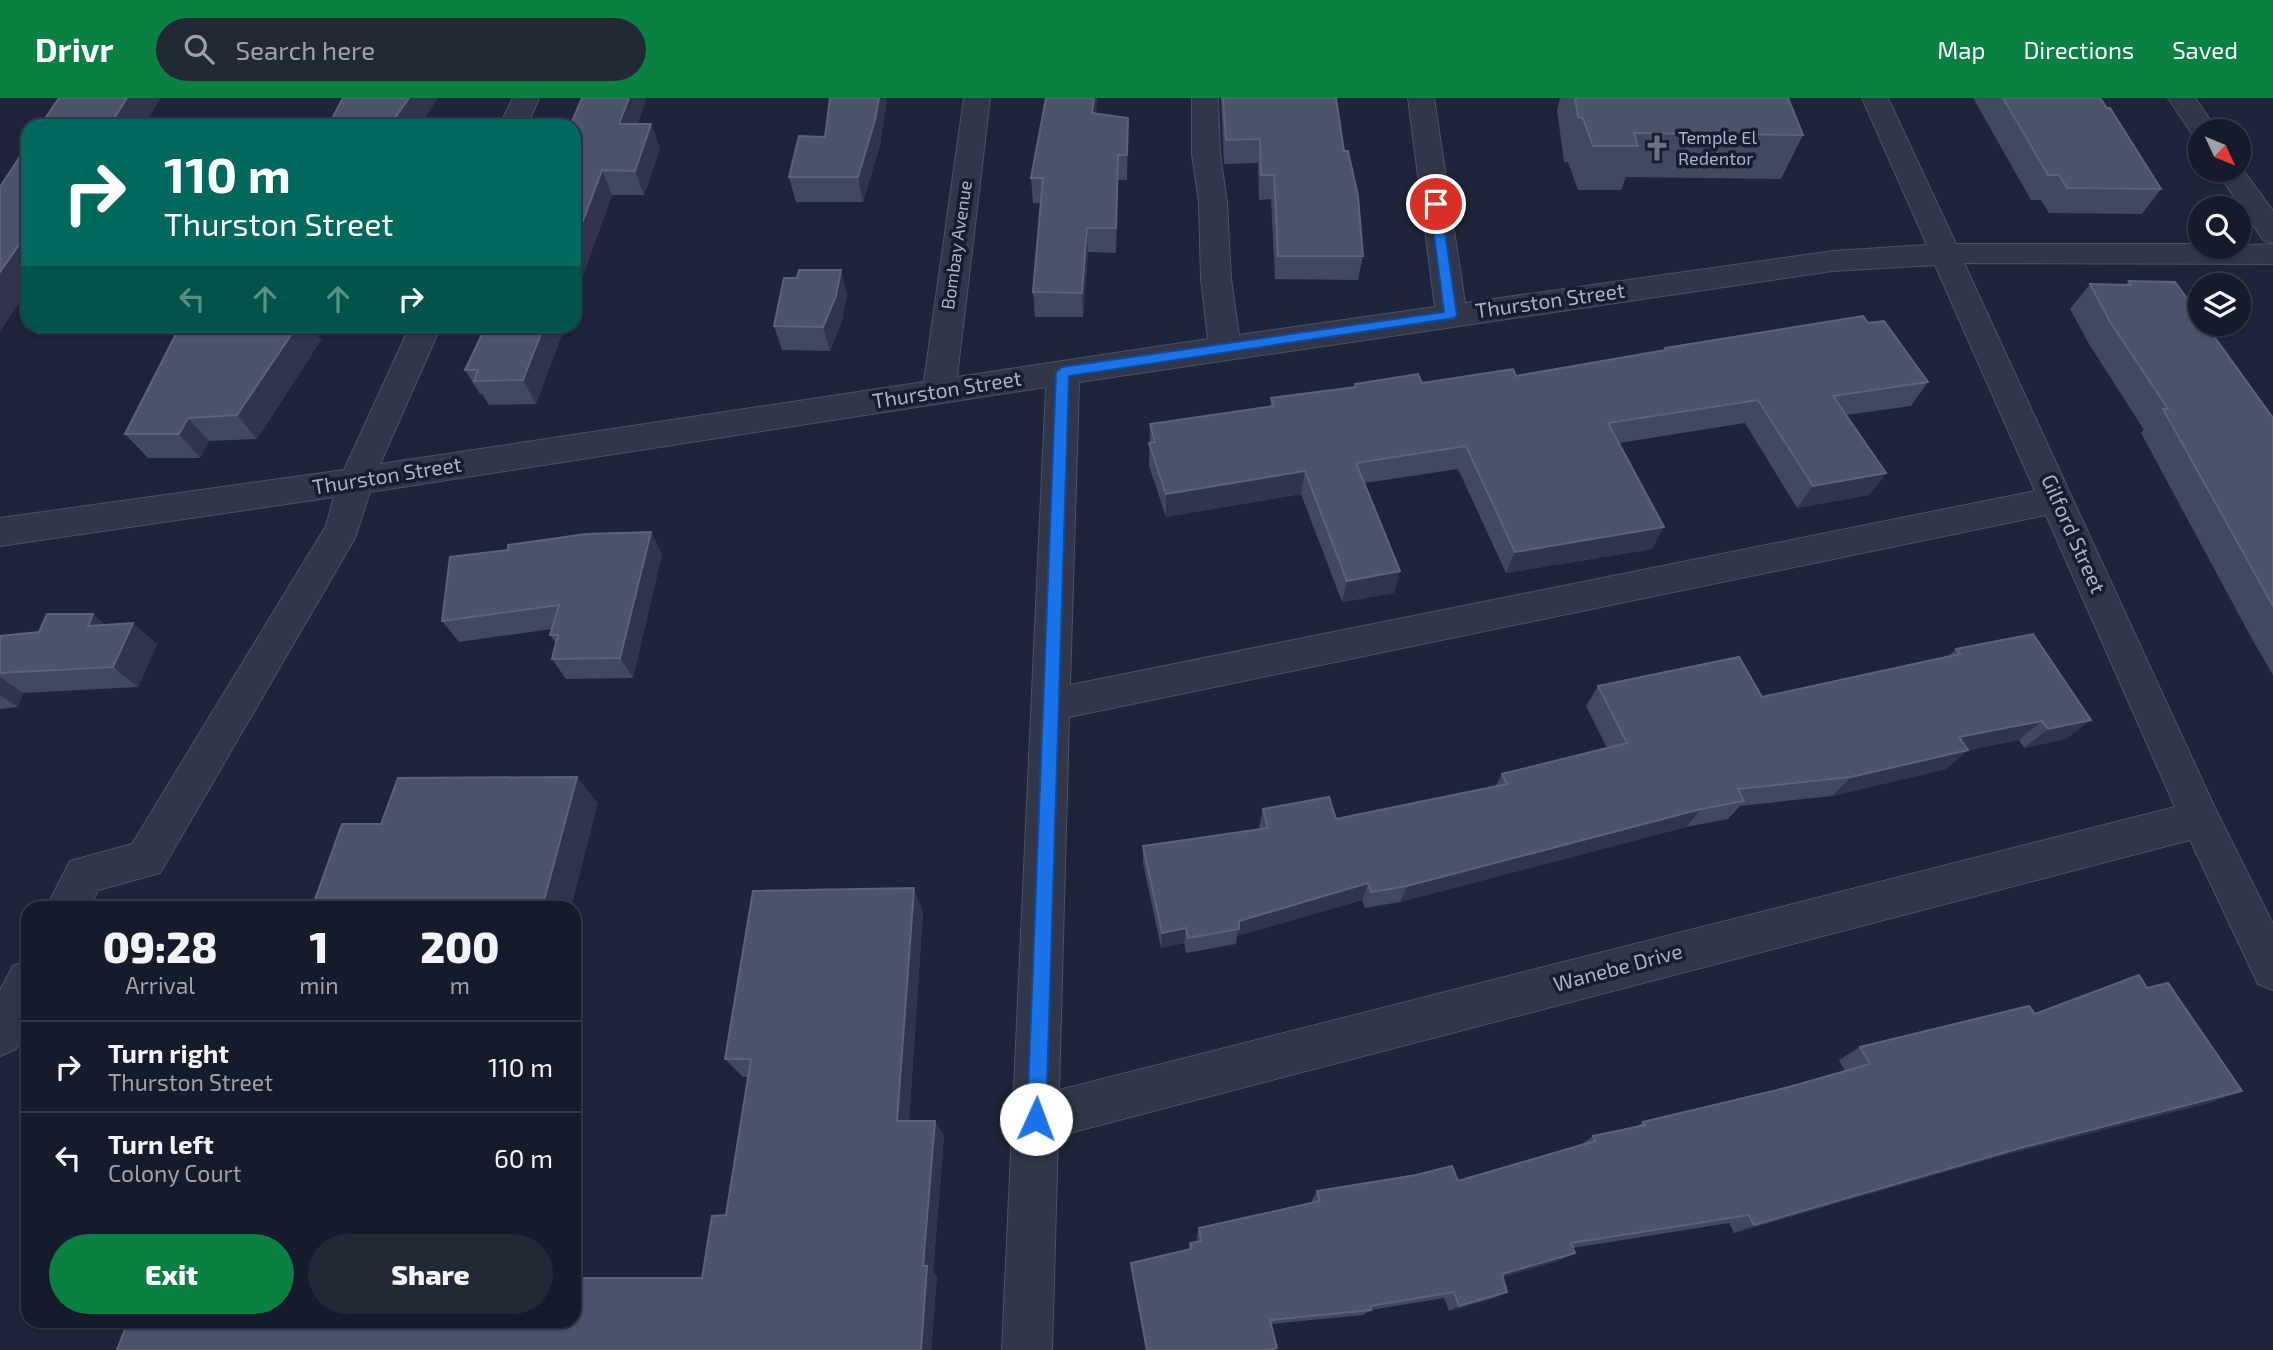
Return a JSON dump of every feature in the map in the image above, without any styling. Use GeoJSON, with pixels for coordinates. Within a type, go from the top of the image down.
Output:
{"type":"FeatureCollection","features":[{"type":"Feature","properties":{"kind":"street"},"geometry":{"type":"LineString","coordinates":[[516,119],[526,98]]}},
{"type":"Feature","properties":{"kind":"street","name":"Bombay Avenue"},"geometry":{"type":"LineString","coordinates":[[939,392],[977,98]]}},
{"type":"Feature","properties":{"kind":"street"},"geometry":{"type":"LineString","coordinates":[[1205,98],[1206,154],[1213,203],[1216,279],[1225,348]]}},
{"type":"Feature","properties":{"kind":"street"},"geometry":{"type":"LineString","coordinates":[[1421,98],[1451,315]]}},
{"type":"Feature","properties":{"kind":"street","name":"Gilford Street"},"geometry":{"type":"LineString","coordinates":[[1875,98],[1948,253],[2202,820],[2273,969]]}},
{"type":"Feature","properties":{"kind":"street"},"geometry":{"type":"LineString","coordinates":[[2181,98],[2196,119]]}},
{"type":"Feature","properties":{"kind":"street"},"geometry":{"type":"LineString","coordinates":[[2238,182],[2273,233]]}},
{"type":"Feature","properties":{"kind":"street","name":"Thurston Street"},"geometry":{"type":"LineString","coordinates":[[0,532],[356,481],[1062,372],[1833,261],[1948,253],[2273,254]]}},
{"type":"Feature","properties":{"kind":"street"},"geometry":{"type":"LineString","coordinates":[[71,901],[85,874],[145,860],[343,528],[356,481],[422,333]]}},
{"type":"Feature","properties":{"kind":"street"},"geometry":{"type":"LineString","coordinates":[[1027,1350],[1062,372]]}},
{"type":"Feature","properties":{"kind":"street"},"geometry":{"type":"LineString","coordinates":[[1051,705],[2057,500]]}},
{"type":"Feature","properties":{"kind":"street","name":"Wanebe Drive"},"geometry":{"type":"LineString","coordinates":[[1036,1119],[2160,828],[2202,820]]}},
{"type":"Feature","properties":{"kind":"street"},"geometry":{"type":"LineString","coordinates":[[0,1034],[21,994]]}},
{"type":"Feature","properties":{"kind":"building"},"geometry":{"type":"Polygon","coordinates":[[[59,98],[127,98],[114,119],[45,119],[59,98]]]}},
{"type":"Feature","properties":{"kind":"building"},"geometry":{"type":"Polygon","coordinates":[[[343,98],[409,98],[394,119],[332,119],[343,98]]]}},
{"type":"Feature","properties":{"kind":"building"},"geometry":{"type":"Polygon","coordinates":[[[582,98],[629,98],[619,124],[651,124],[635,171],[602,170],[581,226],[581,119],[573,119],[582,98]]]}},
{"type":"Feature","properties":{"kind":"building"},"geometry":{"type":"Polygon","coordinates":[[[830,98],[879,98],[858,177],[789,177],[799,136],[825,137],[830,98]]]}},
{"type":"Feature","properties":{"kind":"building"},"geometry":{"type":"Polygon","coordinates":[[[1046,98],[1094,98],[1092,113],[1128,118],[1127,155],[1118,155],[1116,228],[1087,228],[1082,293],[1033,292],[1043,178],[1031,178],[1046,98]]]}},
{"type":"Feature","properties":{"kind":"building"},"geometry":{"type":"Polygon","coordinates":[[[1223,98],[1336,98],[1344,151],[1348,151],[1358,196],[1363,256],[1278,256],[1274,175],[1261,175],[1260,139],[1226,140],[1223,98]]]}},
{"type":"Feature","properties":{"kind":"building"},"geometry":{"type":"Polygon","coordinates":[[[1575,98],[1788,98],[1803,135],[1634,133],[1638,146],[1593,146],[1583,118],[1578,117],[1575,98]]]}},
{"type":"Feature","properties":{"kind":"building"},"geometry":{"type":"Polygon","coordinates":[[[2003,98],[2100,98],[2107,108],[2110,108],[2161,189],[2067,188],[2059,175],[2048,175],[2003,98]]]}},
{"type":"Feature","properties":{"kind":"building"},"geometry":{"type":"Polygon","coordinates":[[[21,155],[21,242],[0,272],[0,187],[21,155]]]}},
{"type":"Feature","properties":{"kind":"building"},"geometry":{"type":"Polygon","coordinates":[[[799,270],[841,270],[836,296],[823,327],[774,326],[784,278],[797,278],[799,270]]]}},
{"type":"Feature","properties":{"kind":"building"},"geometry":{"type":"Polygon","coordinates":[[[2129,281],[2175,282],[2188,300],[2188,336],[2214,336],[2273,418],[2273,606],[2163,409],[2168,409],[2109,320],[2090,284],[2131,285],[2129,281]]]}},
{"type":"Feature","properties":{"kind":"building"},"geometry":{"type":"Polygon","coordinates":[[[1863,316],[1868,323],[1884,321],[1928,382],[1833,396],[1886,473],[1813,486],[1758,400],[1608,423],[1664,527],[1515,552],[1466,446],[1356,463],[1400,571],[1347,581],[1305,471],[1166,494],[1149,443],[1155,442],[1150,424],[1274,406],[1271,398],[1356,387],[1355,384],[1418,374],[1422,383],[1513,369],[1516,376],[1666,350],[1665,348],[1863,316]]]}},
{"type":"Feature","properties":{"kind":"building"},"geometry":{"type":"Polygon","coordinates":[[[176,333],[292,333],[237,415],[188,418],[179,434],[125,434],[176,333]]]}},
{"type":"Feature","properties":{"kind":"building"},"geometry":{"type":"Polygon","coordinates":[[[483,333],[541,333],[523,380],[474,381],[478,370],[465,370],[483,333]]]}},
{"type":"Feature","properties":{"kind":"building"},"geometry":{"type":"Polygon","coordinates":[[[651,532],[620,658],[552,659],[558,635],[550,635],[559,605],[442,621],[450,557],[508,550],[508,545],[586,534],[651,532]]]}},
{"type":"Feature","properties":{"kind":"building"},"geometry":{"type":"Polygon","coordinates":[[[47,614],[93,614],[88,626],[133,623],[113,667],[0,673],[0,636],[39,632],[47,614]]]}},
{"type":"Feature","properties":{"kind":"building"},"geometry":{"type":"Polygon","coordinates":[[[2033,634],[2091,720],[2048,729],[2042,721],[1959,737],[1968,750],[1851,777],[1738,789],[1744,801],[1701,809],[1407,886],[1371,892],[1368,883],[1239,921],[1239,929],[1188,938],[1186,928],[1162,933],[1143,846],[1268,828],[1263,809],[1329,797],[1336,819],[1507,784],[1502,774],[1627,743],[1598,686],[1739,657],[1762,697],[1960,654],[1956,649],[2033,634]]]}},
{"type":"Feature","properties":{"kind":"building"},"geometry":{"type":"Polygon","coordinates":[[[577,777],[544,901],[314,901],[342,824],[381,824],[398,778],[577,777]]]}},
{"type":"Feature","properties":{"kind":"building"},"geometry":{"type":"Polygon","coordinates":[[[914,888],[897,1121],[935,1121],[923,1266],[927,1266],[921,1350],[117,1350],[125,1328],[581,1328],[581,1278],[702,1278],[712,1216],[726,1215],[751,1059],[725,1059],[753,891],[914,888]]]}},
{"type":"Feature","properties":{"kind":"building"},"geometry":{"type":"Polygon","coordinates":[[[2139,975],[2147,988],[2168,983],[2242,1091],[2020,1148],[1754,1225],[1749,1215],[1571,1243],[1575,1253],[1502,1274],[1507,1292],[1459,1306],[1454,1292],[1370,1306],[1371,1310],[1270,1320],[1277,1348],[1269,1350],[1147,1350],[1131,1263],[1191,1249],[1190,1243],[1201,1241],[1199,1228],[1320,1201],[1317,1191],[1416,1175],[1452,1166],[1458,1181],[1595,1141],[1593,1136],[1645,1125],[1643,1122],[1789,1087],[1870,1064],[1860,1047],[2029,1006],[2035,1014],[2139,975]]]}},
{"type":"Feature","properties":{"kind":"place","name":"Temple El Redentor"},"geometry":{"type":"Point","coordinates":[1657,148]}},
{"type":"Feature","properties":{"kind":"route"},"geometry":{"type":"LineString","coordinates":[[1036,1119],[1062,372],[1451,315],[1436,204]]}}]}
